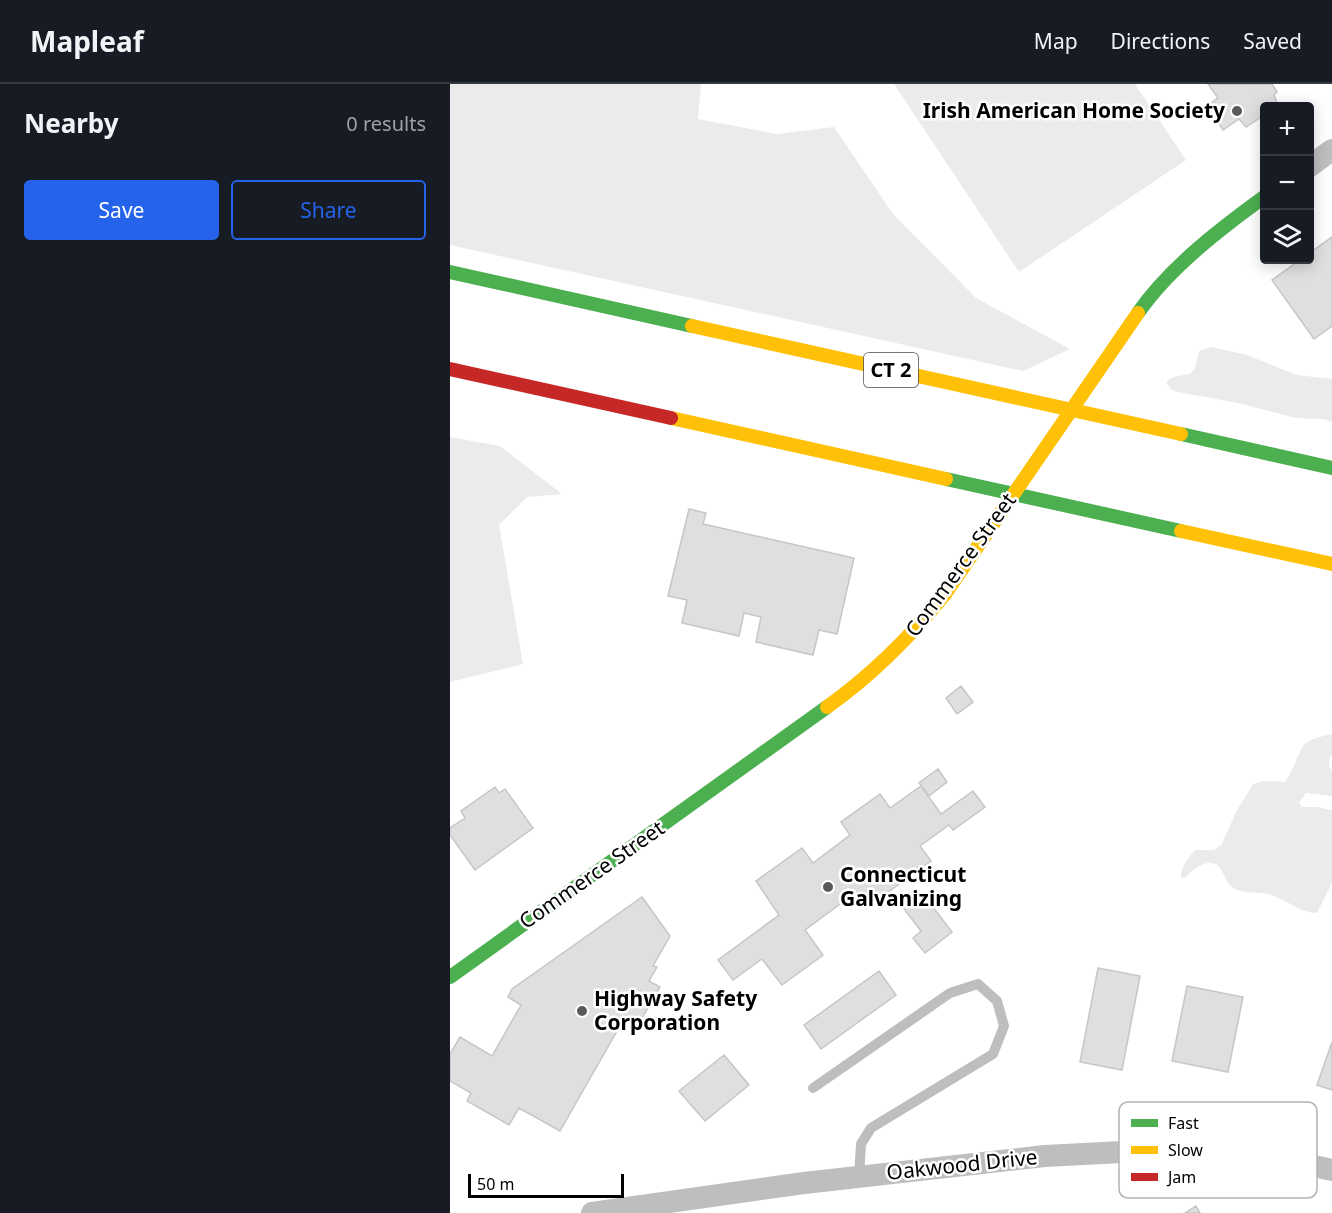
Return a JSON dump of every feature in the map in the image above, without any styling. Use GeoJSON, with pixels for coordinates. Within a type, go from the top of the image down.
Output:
{"type":"FeatureCollection","features":[{"type":"Feature","properties":{"kind":"main road","name":"Commerce Street"},"geometry":{"type":"LineString","coordinates":[[450,977],[864,679],[916,631],[979,546],[1141,308],[1178,266],[1260,200]]}},
{"type":"Feature","properties":{"kind":"main road","name":"CT 2"},"geometry":{"type":"LineString","coordinates":[[450,272],[1332,468]]}},
{"type":"Feature","properties":{"kind":"main road"},"geometry":{"type":"LineString","coordinates":[[450,369],[1332,564]]}},
{"type":"Feature","properties":{"kind":"street"},"geometry":{"type":"LineString","coordinates":[[1314,163],[1332,150]]}},
{"type":"Feature","properties":{"kind":"street","name":"Oakwood Drive"},"geometry":{"type":"LineString","coordinates":[[592,1213],[859,1177],[1045,1156],[1119,1152]]}},
{"type":"Feature","properties":{"kind":"street","name":"Oakwood Drive"},"geometry":{"type":"LineString","coordinates":[[1317,1167],[1332,1170]]}},
{"type":"Feature","properties":{"kind":"lane"},"geometry":{"type":"LineString","coordinates":[[813,1088],[950,993],[978,984],[997,1001],[1004,1026],[993,1054],[871,1128],[861,1144],[859,1177]]}},
{"type":"Feature","properties":{"kind":"shaded area"},"geometry":{"type":"Polygon","coordinates":[[[450,84],[701,84],[698,119],[777,134],[834,127],[893,214],[976,298],[1070,349],[1023,371],[450,245],[450,84]]]}},
{"type":"Feature","properties":{"kind":"shaded area"},"geometry":{"type":"Polygon","coordinates":[[[894,84],[1135,84],[1186,160],[1019,272],[894,84]]]}},
{"type":"Feature","properties":{"kind":"shaded area"},"geometry":{"type":"Polygon","coordinates":[[[1211,347],[1247,355],[1297,375],[1332,379],[1332,422],[1323,419],[1296,418],[1238,403],[1173,391],[1166,383],[1168,380],[1190,374],[1195,368],[1199,351],[1211,347]]]}},
{"type":"Feature","properties":{"kind":"shaded area"},"geometry":{"type":"Polygon","coordinates":[[[450,437],[500,446],[562,494],[527,497],[499,525],[523,664],[450,682],[450,437]]]}},
{"type":"Feature","properties":{"kind":"shaded area"},"geometry":{"type":"Polygon","coordinates":[[[1332,734],[1332,755],[1329,758],[1329,767],[1332,770],[1332,796],[1306,793],[1299,803],[1302,807],[1332,810],[1332,883],[1317,913],[1300,909],[1269,894],[1237,890],[1228,883],[1216,864],[1202,865],[1185,878],[1181,878],[1183,867],[1195,850],[1214,850],[1222,844],[1236,812],[1253,784],[1263,781],[1285,782],[1305,744],[1332,734]]]}},
{"type":"Feature","properties":{"kind":"building","name":"Irish American Home Society"},"geometry":{"type":"Polygon","coordinates":[[[1208,84],[1272,84],[1277,92],[1274,95],[1277,102],[1260,102],[1260,118],[1246,127],[1239,119],[1223,130],[1207,106],[1218,98],[1208,84]]]}},
{"type":"Feature","properties":{"kind":"building"},"geometry":{"type":"Polygon","coordinates":[[[1332,237],[1332,326],[1314,339],[1272,280],[1294,264],[1314,264],[1314,250],[1332,237]]]}},
{"type":"Feature","properties":{"kind":"building"},"geometry":{"type":"Polygon","coordinates":[[[689,509],[706,513],[703,524],[854,558],[837,634],[819,630],[813,655],[756,642],[761,617],[744,613],[739,636],[682,623],[687,600],[668,596],[689,509]]]}},
{"type":"Feature","properties":{"kind":"building"},"geometry":{"type":"Polygon","coordinates":[[[961,686],[973,702],[957,714],[946,698],[961,686]]]}},
{"type":"Feature","properties":{"kind":"building"},"geometry":{"type":"Polygon","coordinates":[[[938,769],[947,782],[929,796],[919,783],[938,769]]]}},
{"type":"Feature","properties":{"kind":"building","name":"Connecticut Galvanizing"},"geometry":{"type":"Polygon","coordinates":[[[921,786],[941,814],[973,791],[985,807],[953,830],[949,825],[920,846],[931,861],[866,908],[855,893],[805,930],[823,955],[782,985],[762,959],[733,980],[718,960],[779,915],[756,881],[802,848],[813,863],[850,835],[841,822],[880,794],[890,808],[921,786]]]}},
{"type":"Feature","properties":{"kind":"building"},"geometry":{"type":"Polygon","coordinates":[[[495,787],[499,793],[505,789],[533,828],[475,870],[450,835],[450,828],[465,818],[461,811],[495,787]]]}},
{"type":"Feature","properties":{"kind":"building"},"geometry":{"type":"Polygon","coordinates":[[[923,894],[952,932],[925,953],[913,938],[921,931],[904,909],[923,894]]]}},
{"type":"Feature","properties":{"kind":"building","name":"Highway Safety Corporation"},"geometry":{"type":"Polygon","coordinates":[[[642,897],[670,936],[653,966],[657,967],[649,981],[660,987],[638,1025],[625,1017],[560,1131],[519,1108],[509,1125],[467,1101],[471,1093],[450,1081],[450,1054],[460,1037],[492,1056],[521,1005],[508,997],[512,989],[642,897]]]}},
{"type":"Feature","properties":{"kind":"building"},"geometry":{"type":"Polygon","coordinates":[[[1098,968],[1140,976],[1122,1070],[1080,1062],[1098,968]]]}},
{"type":"Feature","properties":{"kind":"building"},"geometry":{"type":"Polygon","coordinates":[[[879,971],[896,995],[821,1049],[804,1025],[879,971]]]}},
{"type":"Feature","properties":{"kind":"building"},"geometry":{"type":"Polygon","coordinates":[[[1187,986],[1243,997],[1228,1072],[1172,1061],[1187,986]]]}},
{"type":"Feature","properties":{"kind":"building"},"geometry":{"type":"Polygon","coordinates":[[[1332,1042],[1332,1090],[1317,1085],[1332,1042]]]}},
{"type":"Feature","properties":{"kind":"building"},"geometry":{"type":"Polygon","coordinates":[[[724,1055],[749,1085],[705,1121],[679,1091],[724,1055]]]}},
{"type":"Feature","properties":{"kind":"building"},"geometry":{"type":"Polygon","coordinates":[[[1196,1206],[1200,1213],[1185,1213],[1196,1206]]]}},
{"type":"Feature","properties":{"kind":"traffic: fast"},"geometry":{"type":"LineString","coordinates":[[1138,313],[1180,265],[1260,200]]}},
{"type":"Feature","properties":{"kind":"traffic: fast"},"geometry":{"type":"LineString","coordinates":[[450,272],[692,326]]}},
{"type":"Feature","properties":{"kind":"traffic: fast"},"geometry":{"type":"LineString","coordinates":[[1181,434],[1332,468]]}},
{"type":"Feature","properties":{"kind":"traffic: fast"},"geometry":{"type":"LineString","coordinates":[[946,479],[1181,531]]}},
{"type":"Feature","properties":{"kind":"traffic: fast"},"geometry":{"type":"LineString","coordinates":[[450,977],[827,707]]}},
{"type":"Feature","properties":{"kind":"traffic: slow"},"geometry":{"type":"LineString","coordinates":[[827,707],[890,655],[945,594],[1138,313]]}},
{"type":"Feature","properties":{"kind":"traffic: slow"},"geometry":{"type":"LineString","coordinates":[[692,326],[1181,434]]}},
{"type":"Feature","properties":{"kind":"traffic: slow"},"geometry":{"type":"LineString","coordinates":[[671,418],[946,479]]}},
{"type":"Feature","properties":{"kind":"traffic: slow"},"geometry":{"type":"LineString","coordinates":[[1181,531],[1332,564]]}},
{"type":"Feature","properties":{"kind":"traffic: jam"},"geometry":{"type":"LineString","coordinates":[[450,369],[671,418]]}},
{"type":"Feature","properties":{"kind":"place","name":"Irish American Home Society"},"geometry":{"type":"Point","coordinates":[1237,111]}},
{"type":"Feature","properties":{"kind":"place","name":"Connecticut Galvanizing"},"geometry":{"type":"Point","coordinates":[828,887]}},
{"type":"Feature","properties":{"kind":"place","name":"Highway Safety Corporation"},"geometry":{"type":"Point","coordinates":[582,1011]}}]}
